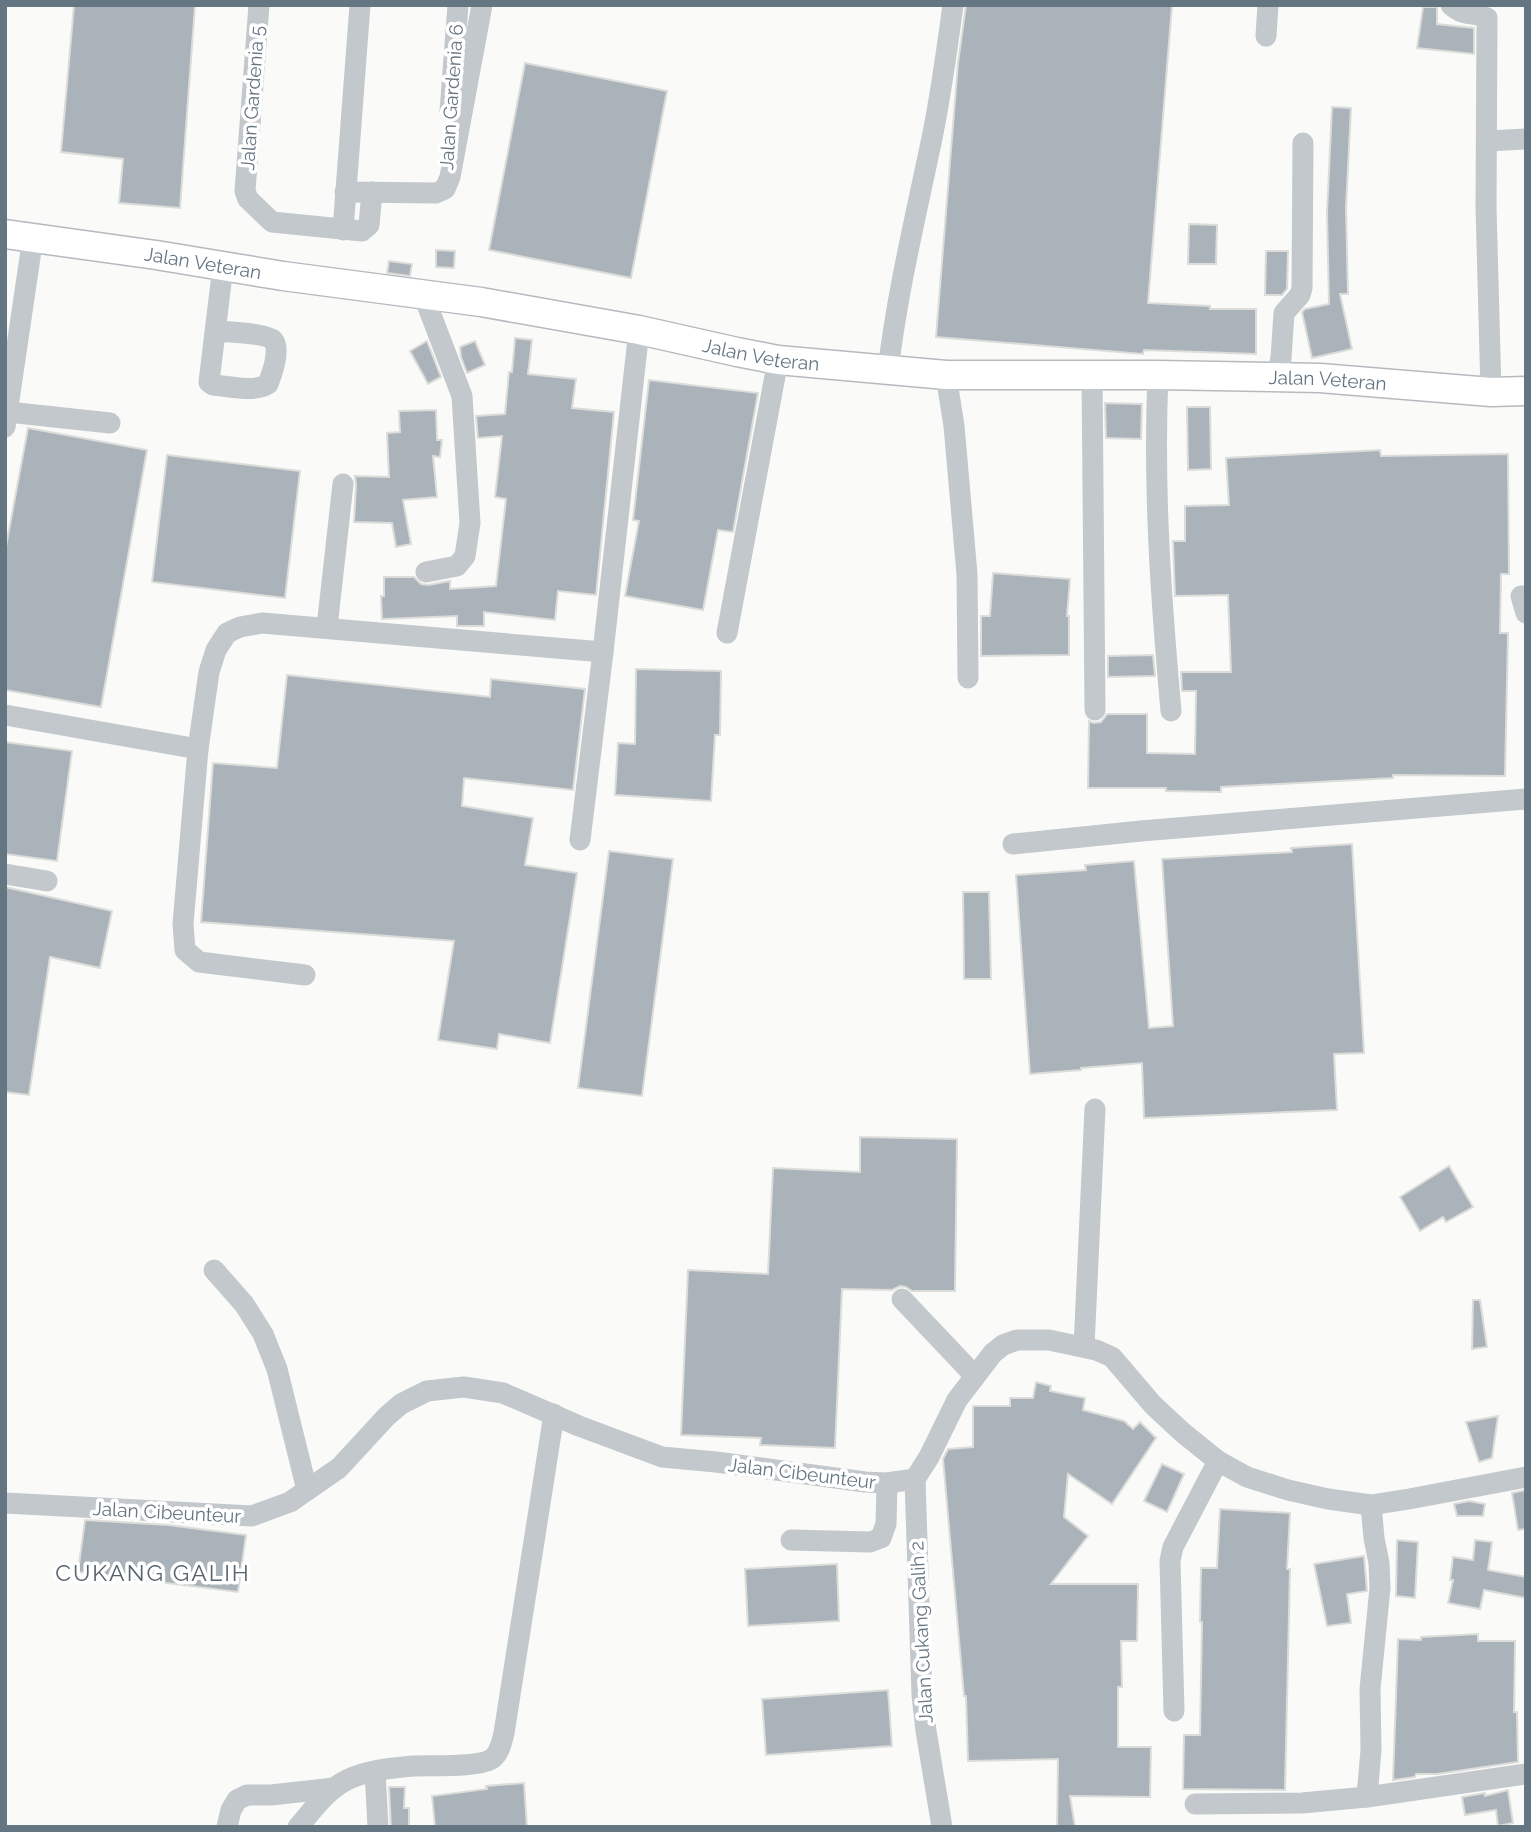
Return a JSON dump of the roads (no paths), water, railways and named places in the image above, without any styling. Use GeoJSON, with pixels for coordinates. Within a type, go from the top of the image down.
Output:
{"type":"FeatureCollection","features":[{"type":"Feature","properties":{"kind":"main road","name":"Jalan Veteran"},"geometry":{"type":"LineString","coordinates":[[5,233],[283,276],[481,302],[639,330],[778,360],[946,375],[1320,378],[1490,392],[1526,391]]}},
{"type":"Feature","properties":{"kind":"street","name":"Jalan Gardenia 5"},"geometry":{"type":"LineString","coordinates":[[259,5],[245,191],[248,200],[272,222],[343,230]]}},
{"type":"Feature","properties":{"kind":"street"},"geometry":{"type":"LineString","coordinates":[[360,5],[343,230],[362,231],[369,225],[372,192]]}},
{"type":"Feature","properties":{"kind":"street","name":"Jalan Gardenia 6"},"geometry":{"type":"LineString","coordinates":[[445,189],[458,5]]}},
{"type":"Feature","properties":{"kind":"street"},"geometry":{"type":"LineString","coordinates":[[345,192],[436,193],[445,189],[450,177],[482,5]]}},
{"type":"Feature","properties":{"kind":"street"},"geometry":{"type":"LineString","coordinates":[[888,371],[915,216],[940,95],[953,5]]}},
{"type":"Feature","properties":{"kind":"street"},"geometry":{"type":"LineString","coordinates":[[1266,36],[1268,5]]}},
{"type":"Feature","properties":{"kind":"street"},"geometry":{"type":"LineString","coordinates":[[1451,5],[1462,14],[1487,18],[1486,206],[1490,392]]}},
{"type":"Feature","properties":{"kind":"street"},"geometry":{"type":"LineString","coordinates":[[1487,141],[1526,139]]}},
{"type":"Feature","properties":{"kind":"street"},"geometry":{"type":"LineString","coordinates":[[1277,377],[1284,313],[1300,295],[1302,288],[1303,143]]}},
{"type":"Feature","properties":{"kind":"street"},"geometry":{"type":"LineString","coordinates":[[33,237],[6,420],[110,423]]}},
{"type":"Feature","properties":{"kind":"street"},"geometry":{"type":"LineString","coordinates":[[216,331],[223,266]]}},
{"type":"Feature","properties":{"kind":"street"},"geometry":{"type":"LineString","coordinates":[[422,294],[462,396],[470,523],[465,556],[457,566],[426,572]]}},
{"type":"Feature","properties":{"kind":"street"},"geometry":{"type":"LineString","coordinates":[[580,840],[639,330]]}},
{"type":"Feature","properties":{"kind":"street"},"geometry":{"type":"LineString","coordinates":[[727,633],[778,360]]}},
{"type":"Feature","properties":{"kind":"street"},"geometry":{"type":"LineString","coordinates":[[946,375],[954,426],[967,574],[968,678]]}},
{"type":"Feature","properties":{"kind":"street"},"geometry":{"type":"LineString","coordinates":[[1092,375],[1095,710]]}},
{"type":"Feature","properties":{"kind":"street"},"geometry":{"type":"LineString","coordinates":[[1158,375],[1156,505],[1161,605],[1171,711]]}},
{"type":"Feature","properties":{"kind":"street"},"geometry":{"type":"LineString","coordinates":[[327,628],[343,484]]}},
{"type":"Feature","properties":{"kind":"street"},"geometry":{"type":"LineString","coordinates":[[305,975],[199,962],[185,950],[183,924],[198,749],[209,672],[216,650],[227,633],[240,627],[262,623],[603,652]]}},
{"type":"Feature","properties":{"kind":"street"},"geometry":{"type":"LineString","coordinates":[[5,715],[198,749]]}},
{"type":"Feature","properties":{"kind":"street"},"geometry":{"type":"LineString","coordinates":[[1013,844],[1526,799]]}},
{"type":"Feature","properties":{"kind":"street"},"geometry":{"type":"LineString","coordinates":[[5,874],[47,881]]}},
{"type":"Feature","properties":{"kind":"street"},"geometry":{"type":"LineString","coordinates":[[1084,1347],[1095,1109]]}},
{"type":"Feature","properties":{"kind":"street"},"geometry":{"type":"LineString","coordinates":[[214,1270],[244,1304],[263,1334],[277,1369],[307,1490]]}},
{"type":"Feature","properties":{"kind":"street"},"geometry":{"type":"LineString","coordinates":[[902,1299],[974,1375]]}},
{"type":"Feature","properties":{"kind":"street"},"geometry":{"type":"LineString","coordinates":[[915,1479],[929,1457],[957,1399],[974,1375],[993,1353],[1003,1345],[1017,1340],[1049,1340],[1084,1347],[1112,1357],[1153,1405],[1218,1461],[1247,1477],[1288,1490],[1371,1505],[1526,1477]]}},
{"type":"Feature","properties":{"kind":"street","name":"Jalan Cibeunteur"},"geometry":{"type":"LineString","coordinates":[[5,1503],[252,1516],[290,1502],[339,1468],[401,1404],[427,1391],[464,1387],[503,1393],[579,1426],[662,1457],[887,1483],[915,1479]]}},
{"type":"Feature","properties":{"kind":"street"},"geometry":{"type":"LineString","coordinates":[[298,1827],[324,1797],[349,1779],[375,1771],[412,1766],[481,1763],[493,1758],[500,1749],[554,1414]]}},
{"type":"Feature","properties":{"kind":"street"},"geometry":{"type":"LineString","coordinates":[[1174,1711],[1170,1561],[1173,1547],[1218,1461]]}},
{"type":"Feature","properties":{"kind":"street","name":"Jalan Cukang Galih 2"},"geometry":{"type":"LineString","coordinates":[[915,1479],[922,1695],[942,1827]]}},
{"type":"Feature","properties":{"kind":"street"},"geometry":{"type":"LineString","coordinates":[[791,1540],[870,1542],[881,1538],[886,1524],[887,1483]]}},
{"type":"Feature","properties":{"kind":"street"},"geometry":{"type":"LineString","coordinates":[[1367,1797],[1371,1750],[1370,1689],[1380,1588],[1371,1505]]}},
{"type":"Feature","properties":{"kind":"street"},"geometry":{"type":"LineString","coordinates":[[375,1771],[378,1827]]}},
{"type":"Feature","properties":{"kind":"street"},"geometry":{"type":"LineString","coordinates":[[1195,1804],[1302,1803],[1367,1797],[1526,1774]]}},
{"type":"Feature","properties":{"kind":"street"},"geometry":{"type":"LineString","coordinates":[[227,1827],[237,1800],[247,1795],[334,1788]]}},
{"type":"Feature","properties":{"kind":"district","name":"CUKANG GALIH"},"geometry":{"type":"Point","coordinates":[153,1572]}}]}
